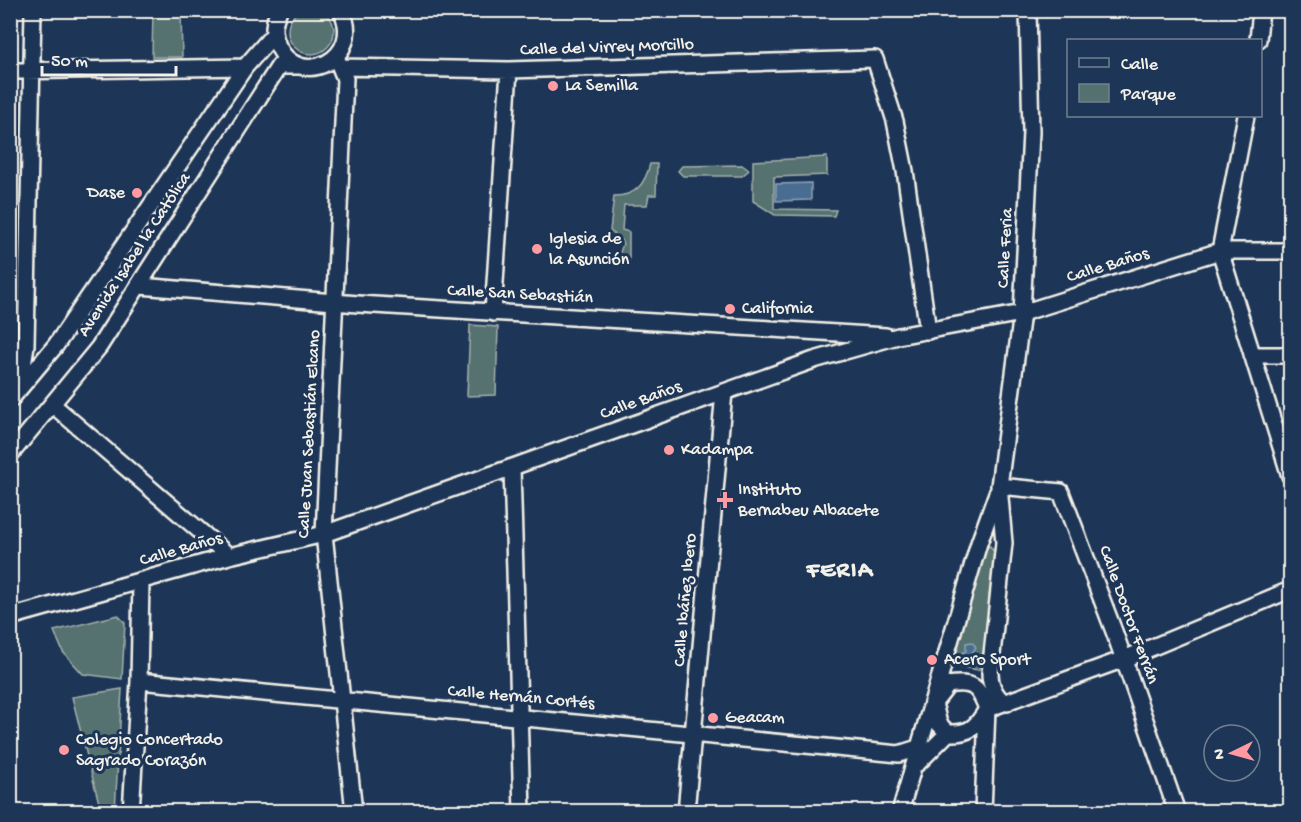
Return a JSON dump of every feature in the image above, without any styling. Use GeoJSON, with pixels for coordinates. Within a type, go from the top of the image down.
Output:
{"type":"FeatureCollection","features":[{"type":"Feature","properties":{"kind":"street"},"geometry":{"type":"LineString","coordinates":[[15,395],[25,357],[33,10]]}},
{"type":"Feature","properties":{"kind":"street","name":"Calle Feria"},"geometry":{"type":"LineString","coordinates":[[900,812],[915,768],[979,543],[999,486],[1022,313],[1030,132],[1028,10]]}},
{"type":"Feature","properties":{"kind":"street"},"geometry":{"type":"LineString","coordinates":[[1258,39],[1261,10]]}},
{"type":"Feature","properties":{"kind":"street"},"geometry":{"type":"LineString","coordinates":[[279,11],[273,35],[282,54],[300,66]]}},
{"type":"Feature","properties":{"kind":"street"},"geometry":{"type":"LineString","coordinates":[[339,62],[347,37],[347,23],[342,11]]}},
{"type":"Feature","properties":{"kind":"street","name":"Avenida Isabel la Católica"},"geometry":{"type":"LineString","coordinates":[[15,395],[56,345],[245,67],[273,35]]}},
{"type":"Feature","properties":{"kind":"street","name":"Calle del Virrey Morcillo"},"geometry":{"type":"LineString","coordinates":[[279,66],[313,68],[339,62],[509,70],[875,59],[895,121],[903,161],[928,331]]}},
{"type":"Feature","properties":{"kind":"street","name":"Calle Juan Sebastián Elcano"},"geometry":{"type":"LineString","coordinates":[[339,62],[345,79],[324,534],[354,812]]}},
{"type":"Feature","properties":{"kind":"street","name":"Avenida Isabel la Católica"},"geometry":{"type":"LineString","coordinates":[[10,455],[99,347],[279,66]]}},
{"type":"Feature","properties":{"kind":"street"},"geometry":{"type":"LineString","coordinates":[[10,71],[245,67]]}},
{"type":"Feature","properties":{"kind":"street"},"geometry":{"type":"LineString","coordinates":[[493,313],[509,70]]}},
{"type":"Feature","properties":{"kind":"street"},"geometry":{"type":"LineString","coordinates":[[1246,117],[1220,251],[1290,476]]}},
{"type":"Feature","properties":{"kind":"street","name":"Calle Baños"},"geometry":{"type":"LineString","coordinates":[[10,617],[229,556],[324,534],[814,360],[898,336],[1022,313],[1220,251],[1290,251]]}},
{"type":"Feature","properties":{"kind":"street","name":"Calle San Sebastián"},"geometry":{"type":"LineString","coordinates":[[140,286],[336,303],[898,336]]}},
{"type":"Feature","properties":{"kind":"street"},"geometry":{"type":"LineString","coordinates":[[1252,355],[1290,355]]}},
{"type":"Feature","properties":{"kind":"street","name":"Calle Ibáñez Ibero"},"geometry":{"type":"LineString","coordinates":[[686,812],[724,392]]}},
{"type":"Feature","properties":{"kind":"street"},"geometry":{"type":"LineString","coordinates":[[53,405],[229,556]]}},
{"type":"Feature","properties":{"kind":"street"},"geometry":{"type":"LineString","coordinates":[[512,468],[522,812]]}},
{"type":"Feature","properties":{"kind":"street","name":"Calle Feria"},"geometry":{"type":"LineString","coordinates":[[999,486],[1004,543],[990,679],[1001,700],[1008,703]]}},
{"type":"Feature","properties":{"kind":"street","name":"Calle Doctor Ferrán"},"geometry":{"type":"LineString","coordinates":[[999,486],[1061,492],[1124,659],[1177,812]]}},
{"type":"Feature","properties":{"kind":"street"},"geometry":{"type":"LineString","coordinates":[[131,812],[139,681],[141,582]]}},
{"type":"Feature","properties":{"kind":"street"},"geometry":{"type":"LineString","coordinates":[[983,812],[987,709],[981,694],[973,686],[962,683],[948,685],[934,703],[939,724],[948,733],[963,733],[972,730],[987,709],[1124,659],[1290,590]]}},
{"type":"Feature","properties":{"kind":"street","name":"Calle Hernán Cortés"},"geometry":{"type":"LineString","coordinates":[[139,681],[899,754],[921,747]]}},
{"type":"Feature","properties":{"kind":"street","name":"Calle Feria"},"geometry":{"type":"LineString","coordinates":[[915,768],[948,733]]}},
{"type":"Feature","properties":{"kind":"green space"},"geometry":{"type":"Polygon","coordinates":[[[316,8],[328,14],[333,22],[333,40],[328,48],[320,53],[306,54],[298,51],[291,44],[288,26],[291,18],[298,11],[316,8]]]}},
{"type":"Feature","properties":{"kind":"green space"},"geometry":{"type":"Polygon","coordinates":[[[153,11],[185,11],[181,12],[182,57],[152,57],[153,11]]]}},
{"type":"Feature","properties":{"kind":"green space"},"geometry":{"type":"Polygon","coordinates":[[[827,157],[827,175],[774,177],[774,209],[836,210],[834,216],[775,215],[753,201],[753,161],[827,157]]]}},
{"type":"Feature","properties":{"kind":"green space"},"geometry":{"type":"Polygon","coordinates":[[[650,164],[657,164],[656,195],[649,195],[647,205],[624,205],[622,230],[629,232],[629,266],[605,263],[609,256],[619,255],[623,244],[619,237],[610,231],[614,196],[628,194],[638,188],[650,164]]]}},
{"type":"Feature","properties":{"kind":"green space"},"geometry":{"type":"Polygon","coordinates":[[[742,165],[749,170],[742,176],[683,176],[678,171],[682,166],[742,165]]]}},
{"type":"Feature","properties":{"kind":"green space"},"geometry":{"type":"Polygon","coordinates":[[[470,325],[498,327],[496,395],[467,396],[470,325]]]}},
{"type":"Feature","properties":{"kind":"green space"},"geometry":{"type":"Polygon","coordinates":[[[990,546],[994,552],[984,663],[978,670],[955,666],[952,661],[985,548],[990,546]]]}},
{"type":"Feature","properties":{"kind":"green space"},"geometry":{"type":"Polygon","coordinates":[[[118,615],[125,623],[122,679],[83,674],[63,652],[54,631],[118,615]]]}},
{"type":"Feature","properties":{"kind":"green space"},"geometry":{"type":"Polygon","coordinates":[[[122,689],[115,811],[101,811],[72,697],[122,689]]]}},
{"type":"Feature","properties":{"kind":"water"},"geometry":{"type":"Polygon","coordinates":[[[811,183],[811,200],[776,201],[776,184],[811,183]]]}},
{"type":"Feature","properties":{"kind":"water"},"geometry":{"type":"Polygon","coordinates":[[[972,642],[976,647],[972,653],[978,662],[976,665],[958,661],[960,654],[966,651],[966,643],[972,642]]]}},
{"type":"Feature","properties":{"kind":"place","name":"La Semilla"},"geometry":{"type":"Point","coordinates":[553,86]}},
{"type":"Feature","properties":{"kind":"place","name":"Dase"},"geometry":{"type":"Point","coordinates":[137,193]}},
{"type":"Feature","properties":{"kind":"place","name":"Iglesia de la Asunción"},"geometry":{"type":"Point","coordinates":[537,249]}},
{"type":"Feature","properties":{"kind":"place","name":"California"},"geometry":{"type":"Point","coordinates":[730,309]}},
{"type":"Feature","properties":{"kind":"place","name":"Kadampa"},"geometry":{"type":"Point","coordinates":[669,450]}},
{"type":"Feature","properties":{"kind":"place","name":"Instituto Bernabeu Albacete"},"geometry":{"type":"Point","coordinates":[725,500]}},
{"type":"Feature","properties":{"kind":"place","name":"Acero Sport"},"geometry":{"type":"Point","coordinates":[932,660]}},
{"type":"Feature","properties":{"kind":"place","name":"Geacam"},"geometry":{"type":"Point","coordinates":[713,718]}},
{"type":"Feature","properties":{"kind":"place","name":"Colegio Concertado Sagrado Corazón"},"geometry":{"type":"Point","coordinates":[64,750]}},
{"type":"Feature","properties":{"kind":"district","name":"FERIA"},"geometry":{"type":"Point","coordinates":[840,571]}}]}
